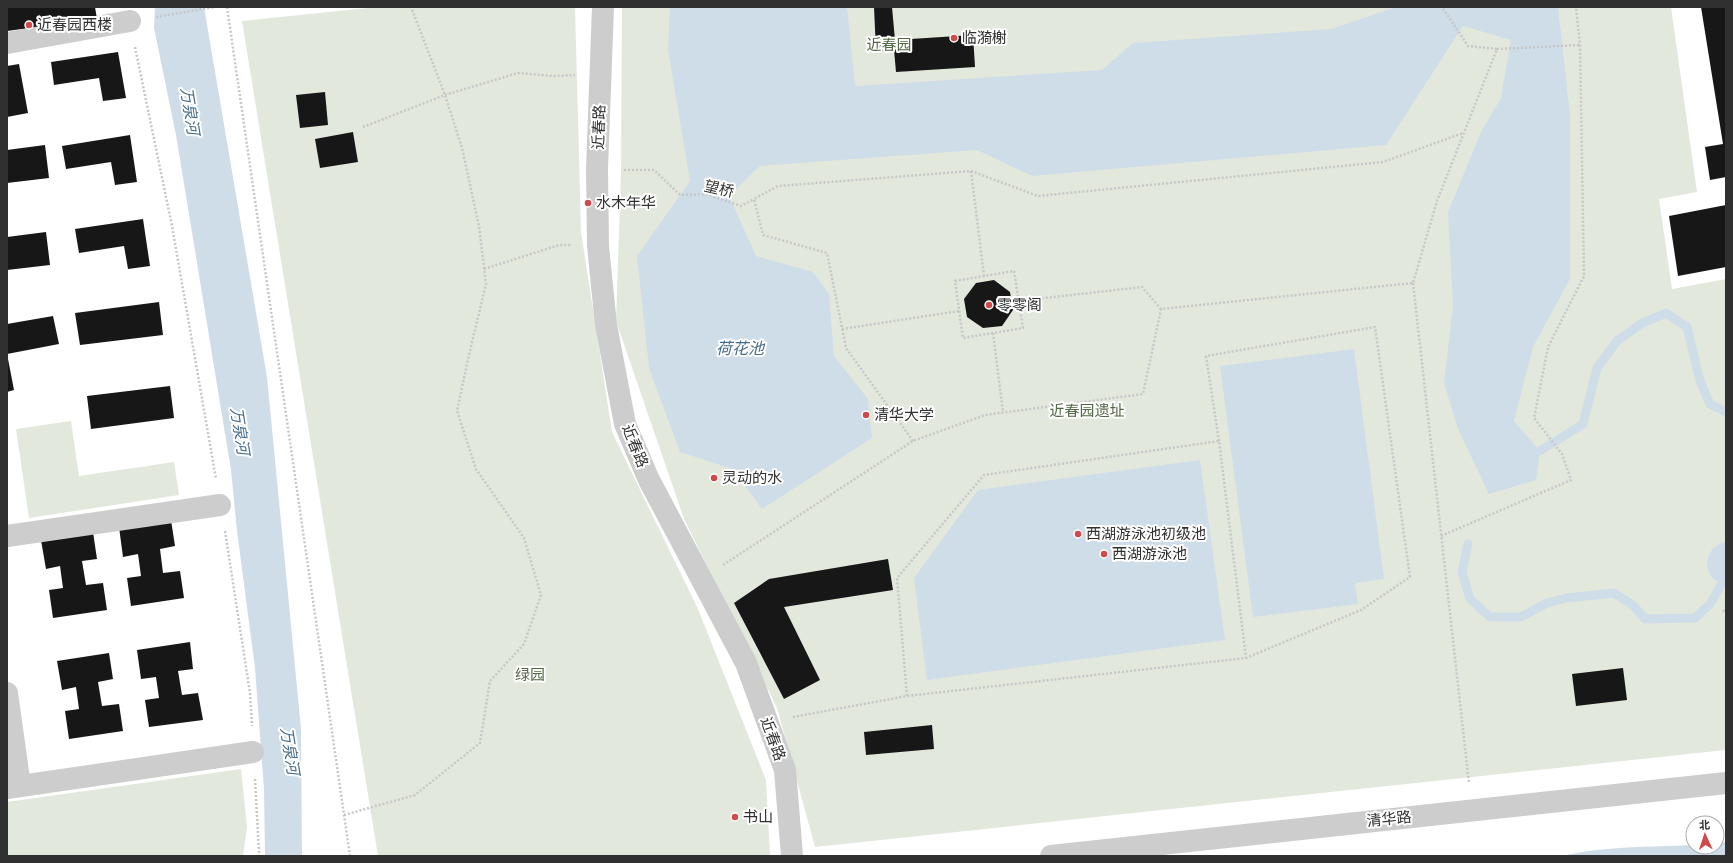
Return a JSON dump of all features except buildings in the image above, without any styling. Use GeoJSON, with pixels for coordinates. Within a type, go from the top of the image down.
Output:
{"type":"FeatureCollection","features":[{"type":"Feature","properties":{"kind":"street","name":"近春路"},"geometry":{"type":"LineString","coordinates":[[603,7],[597,169],[598,246],[606,325],[625,424],[649,480],[746,663],[785,770],[792,856]]}},
{"type":"Feature","properties":{"kind":"street"},"geometry":{"type":"LineString","coordinates":[[7,43],[130,21]]}},
{"type":"Feature","properties":{"kind":"street"},"geometry":{"type":"LineString","coordinates":[[7,536],[220,505]]}},
{"type":"Feature","properties":{"kind":"street"},"geometry":{"type":"LineString","coordinates":[[7,693],[14,787],[254,752]]}},
{"type":"Feature","properties":{"kind":"street","name":"清华路"},"geometry":{"type":"LineString","coordinates":[[1051,856],[1726,783]]}},
{"type":"Feature","properties":{"kind":"path"},"geometry":{"type":"LineString","coordinates":[[214,7],[130,21],[172,226],[220,505],[250,693],[258,856]]}},
{"type":"Feature","properties":{"kind":"path"},"geometry":{"type":"LineString","coordinates":[[227,7],[350,856]]}},
{"type":"Feature","properties":{"kind":"path"},"geometry":{"type":"LineString","coordinates":[[344,815],[415,795],[480,743],[490,681],[524,644],[541,595],[524,538],[476,469],[457,411],[486,284],[479,226],[462,148],[445,95],[410,7]]}},
{"type":"Feature","properties":{"kind":"path"},"geometry":{"type":"LineString","coordinates":[[1442,7],[1468,46],[1497,49],[1580,45]]}},
{"type":"Feature","properties":{"kind":"path"},"geometry":{"type":"LineString","coordinates":[[1441,536],[1571,480],[1562,454],[1534,418],[1548,347],[1584,276],[1580,45],[1576,7]]}},
{"type":"Feature","properties":{"kind":"path"},"geometry":{"type":"LineString","coordinates":[[1469,783],[1414,283],[1437,201],[1497,49]]}},
{"type":"Feature","properties":{"kind":"path"},"geometry":{"type":"LineString","coordinates":[[363,127],[445,95],[518,73],[554,76],[601,74]]}},
{"type":"Feature","properties":{"kind":"path"},"geometry":{"type":"LineString","coordinates":[[913,441],[846,348],[827,253],[763,235],[754,199],[778,186],[971,172],[1038,196],[1382,162],[1464,133]]}},
{"type":"Feature","properties":{"kind":"path","name":"望桥"},"geometry":{"type":"LineString","coordinates":[[654,170],[680,195],[706,194],[741,206],[754,199]]}},
{"type":"Feature","properties":{"kind":"path"},"geometry":{"type":"LineString","coordinates":[[971,172],[984,276]]}},
{"type":"Feature","properties":{"kind":"path"},"geometry":{"type":"LineString","coordinates":[[484,269],[559,245],[598,246]]}},
{"type":"Feature","properties":{"kind":"path"},"geometry":{"type":"LineString","coordinates":[[1014,271],[1018,301],[1022,328],[963,338],[955,281],[1014,271]]}},
{"type":"Feature","properties":{"kind":"path"},"geometry":{"type":"LineString","coordinates":[[1161,309],[1414,283]]}},
{"type":"Feature","properties":{"kind":"path"},"geometry":{"type":"LineString","coordinates":[[1018,301],[1142,287],[1161,309]]}},
{"type":"Feature","properties":{"kind":"path"},"geometry":{"type":"LineString","coordinates":[[702,579],[913,441],[985,416],[1004,412],[1143,394],[1161,309]]}},
{"type":"Feature","properties":{"kind":"path"},"geometry":{"type":"LineString","coordinates":[[842,329],[959,311]]}},
{"type":"Feature","properties":{"kind":"path"},"geometry":{"type":"LineString","coordinates":[[767,721],[907,696],[1246,658],[1361,610],[1410,577],[1375,328],[1206,356],[1219,441],[1246,658]]}},
{"type":"Feature","properties":{"kind":"path"},"geometry":{"type":"LineString","coordinates":[[993,333],[1004,412]]}},
{"type":"Feature","properties":{"kind":"path"},"geometry":{"type":"LineString","coordinates":[[907,696],[897,578],[984,474],[1219,441]]}},
{"type":"Feature","properties":{"kind":"green space","name":"绿园"},"geometry":{"type":"Polygon","coordinates":[[[377,7],[575,7],[581,232],[612,432],[698,609],[766,780],[770,856],[378,856],[242,21],[377,7]]]}},
{"type":"Feature","properties":{"kind":"green space","name":"近春园遗址"},"geometry":{"type":"Polygon","coordinates":[[[622,7],[1671,7],[1697,192],[1659,199],[1672,289],[1726,279],[1726,750],[815,847],[777,708],[684,519],[616,321],[621,173],[622,7]]]}},
{"type":"Feature","properties":{"kind":"green space"},"geometry":{"type":"Polygon","coordinates":[[[71,421],[79,476],[174,462],[179,495],[29,518],[16,429],[71,421]]]}},
{"type":"Feature","properties":{"kind":"green space"},"geometry":{"type":"Polygon","coordinates":[[[241,769],[247,827],[243,856],[7,856],[7,802],[241,769]]]}},
{"type":"Feature","properties":{"kind":"water","name":"万泉河"},"geometry":{"type":"Polygon","coordinates":[[[155,7],[204,7],[267,377],[301,729],[302,856],[265,856],[264,789],[255,668],[237,531],[231,470],[176,135],[154,28],[155,7]]]}},
{"type":"Feature","properties":{"kind":"water","name":"荷花池"},"geometry":{"type":"Polygon","coordinates":[[[670,7],[847,7],[855,86],[1102,70],[1133,43],[1331,29],[1396,7],[1558,7],[1570,115],[1570,279],[1533,347],[1514,421],[1540,451],[1536,480],[1489,494],[1458,429],[1444,383],[1453,306],[1448,212],[1481,132],[1501,98],[1511,40],[1463,26],[1386,145],[1032,176],[977,150],[760,166],[729,196],[756,256],[813,272],[829,294],[834,356],[868,399],[872,438],[762,509],[733,469],[680,452],[649,368],[637,256],[690,181],[668,50],[670,7]]]}},
{"type":"Feature","properties":{"kind":"water"},"geometry":{"type":"Polygon","coordinates":[[[1354,349],[1384,579],[1355,583],[1358,604],[1253,617],[1220,366],[1354,349]]]}},
{"type":"Feature","properties":{"kind":"water","name":"西湖游泳池初级池"},"geometry":{"type":"Polygon","coordinates":[[[1200,460],[1225,640],[927,680],[914,578],[978,490],[1200,460]]]}},
{"type":"Feature","properties":{"kind":"water"},"geometry":{"type":"Polygon","coordinates":[[[1726,542],[1726,584],[1718,582],[1712,577],[1708,571],[1707,564],[1708,557],[1712,550],[1718,545],[1726,542]]]}},
{"type":"Feature","properties":{"kind":"water"},"geometry":{"type":"Polygon","coordinates":[[[1725,842],[1726,856],[1562,856],[1594,850],[1685,845],[1685,855],[1725,855],[1725,842]]]}},
{"type":"Feature","properties":{"kind":"waterway"},"geometry":{"type":"LineString","coordinates":[[1540,451],[1583,424],[1597,368],[1617,341],[1642,323],[1666,313],[1687,327],[1700,381],[1710,404],[1726,412]]}},
{"type":"Feature","properties":{"kind":"waterway"},"geometry":{"type":"LineString","coordinates":[[1468,544],[1462,572],[1470,599],[1490,617],[1521,617],[1547,603],[1567,598],[1614,593],[1633,605],[1645,619],[1695,618],[1710,604],[1722,583]]}},
{"type":"Feature","properties":{"kind":"place","name":"近春园西楼"},"geometry":{"type":"Point","coordinates":[29,25]}},
{"type":"Feature","properties":{"kind":"place","name":"临漪榭"},"geometry":{"type":"Point","coordinates":[954,38]}},
{"type":"Feature","properties":{"kind":"place","name":"水木年华"},"geometry":{"type":"Point","coordinates":[588,203]}},
{"type":"Feature","properties":{"kind":"place","name":"零零阁"},"geometry":{"type":"Point","coordinates":[989,305]}},
{"type":"Feature","properties":{"kind":"place","name":"清华大学"},"geometry":{"type":"Point","coordinates":[866,415]}},
{"type":"Feature","properties":{"kind":"place","name":"灵动的水"},"geometry":{"type":"Point","coordinates":[714,478]}},
{"type":"Feature","properties":{"kind":"place","name":"西湖游泳池初级池"},"geometry":{"type":"Point","coordinates":[1078,534]}},
{"type":"Feature","properties":{"kind":"place","name":"西湖游泳池"},"geometry":{"type":"Point","coordinates":[1104,554]}},
{"type":"Feature","properties":{"kind":"place","name":"书山"},"geometry":{"type":"Point","coordinates":[735,817]}},
{"type":"Feature","properties":{"kind":"park label","name":"近春园"},"geometry":{"type":"Point","coordinates":[889,45]}}]}
